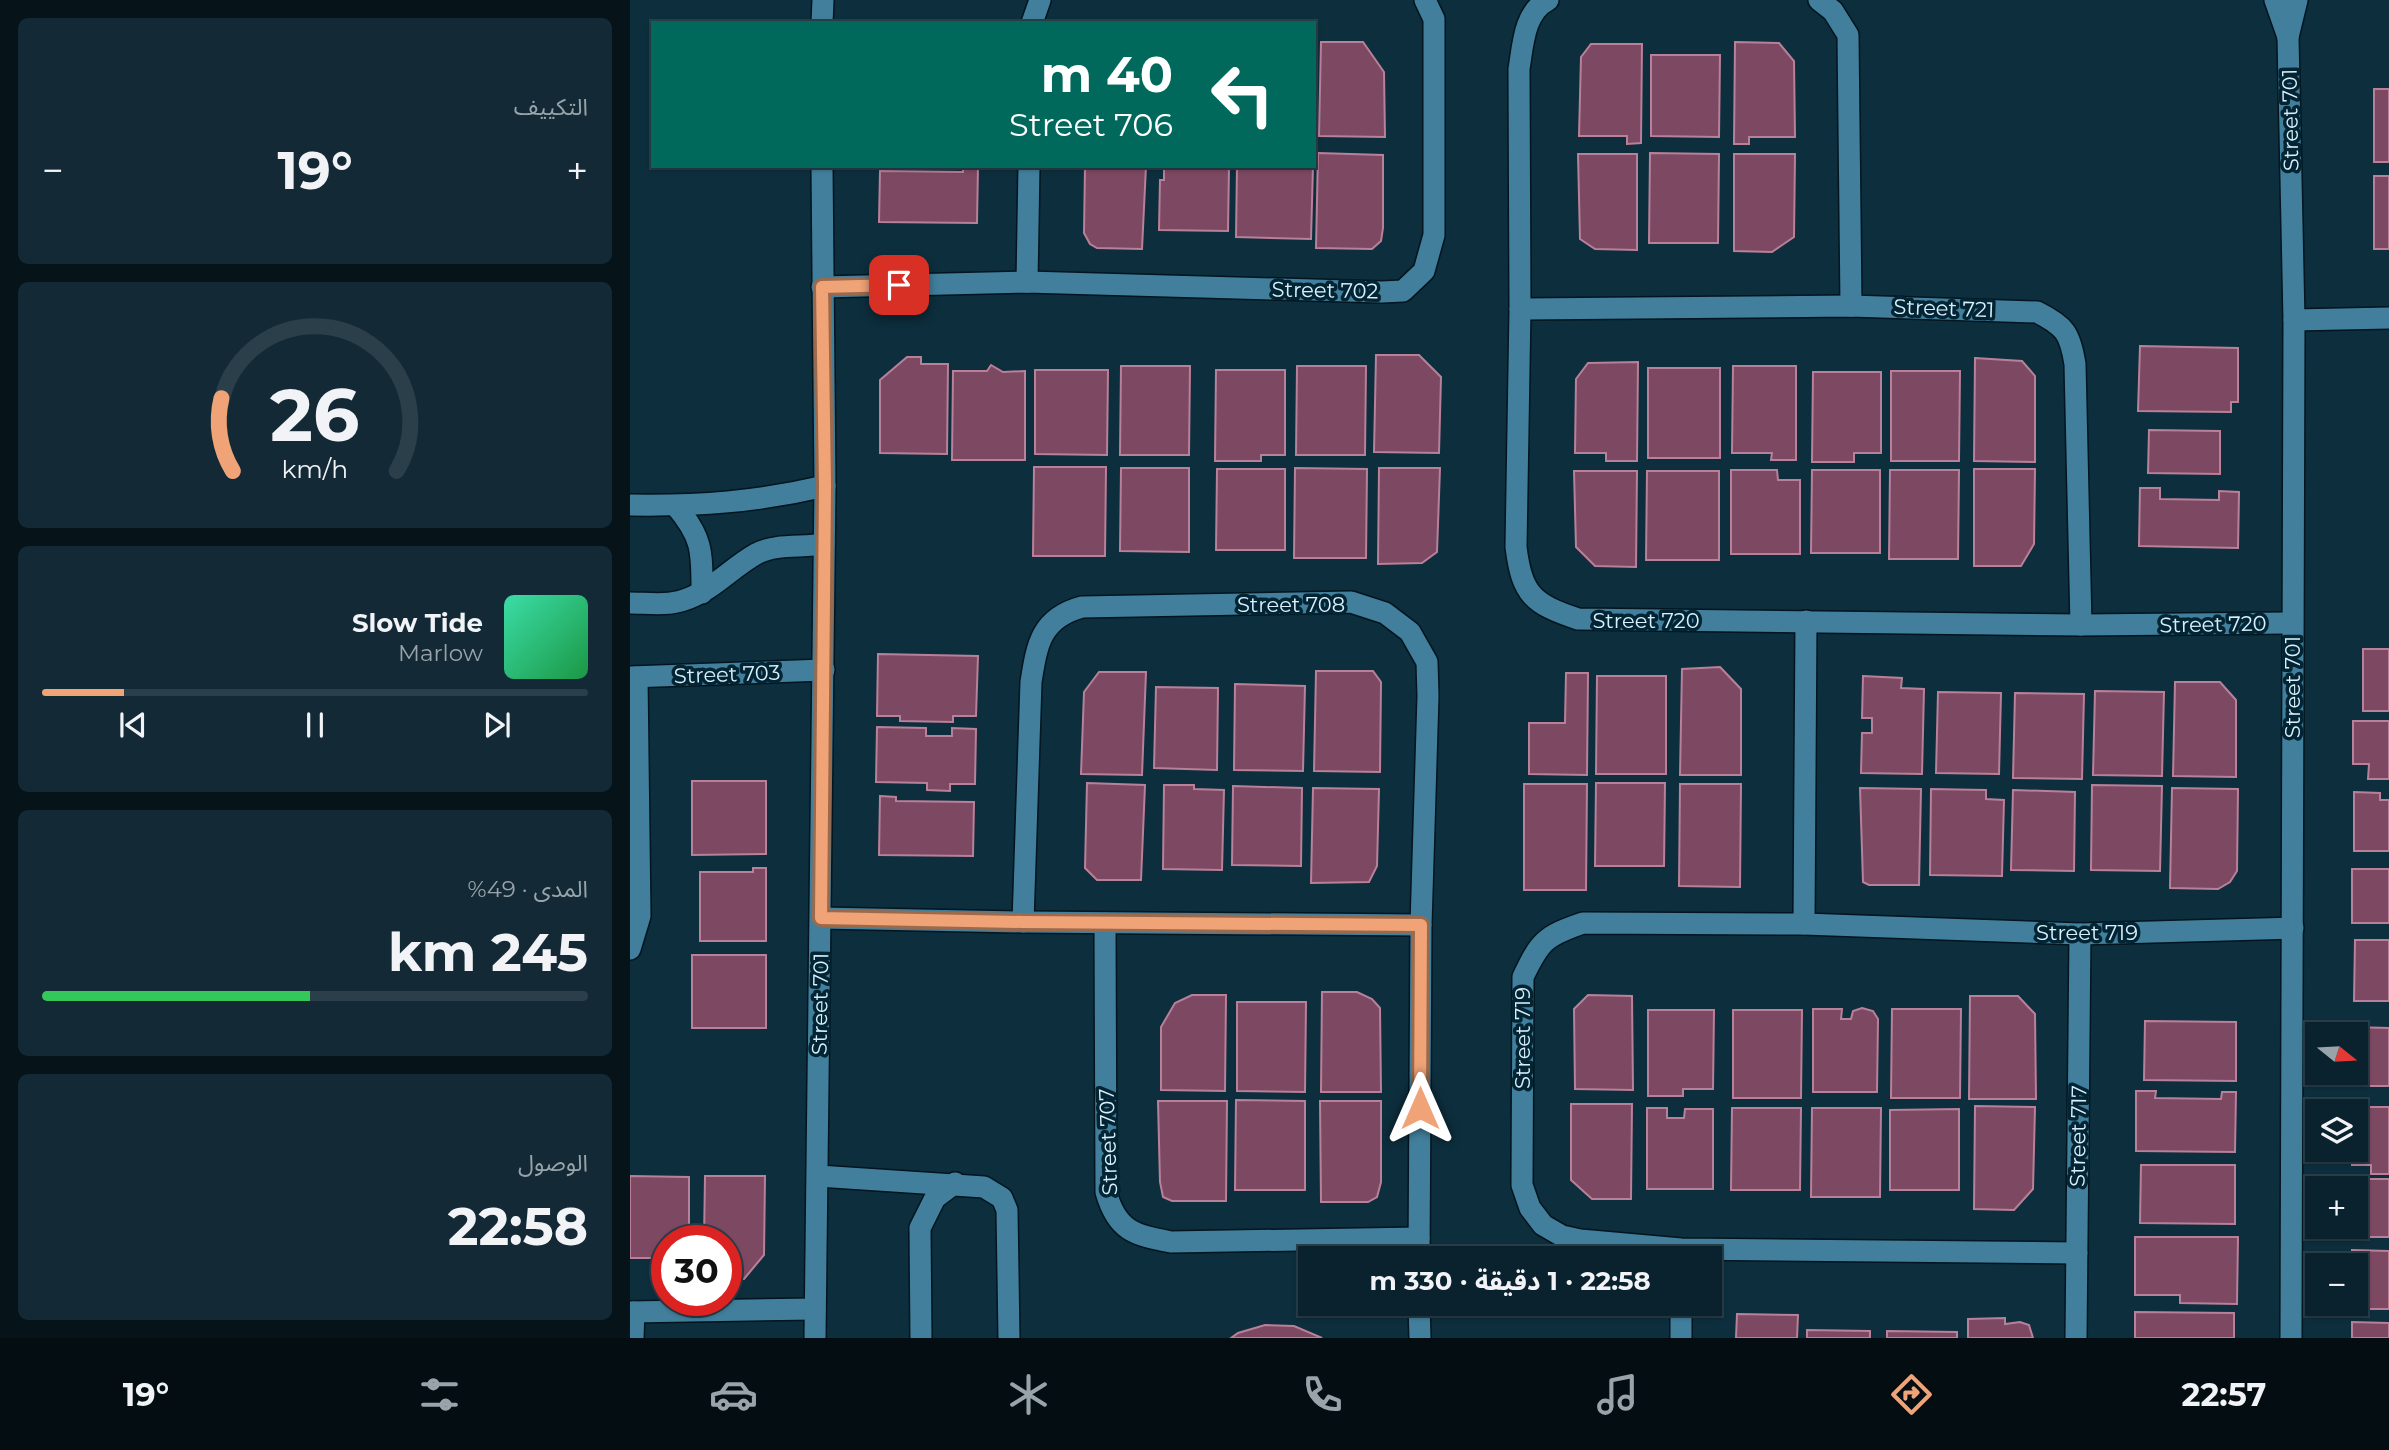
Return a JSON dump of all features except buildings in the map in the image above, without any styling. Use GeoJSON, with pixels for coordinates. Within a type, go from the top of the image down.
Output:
{"type":"FeatureCollection","features":[{"type":"Feature","properties":{"kind":"street"},"geometry":{"type":"LineString","coordinates":[[822,0],[822,21]]}},
{"type":"Feature","properties":{"kind":"street"},"geometry":{"type":"LineString","coordinates":[[1033,21],[1040,0]]}},
{"type":"Feature","properties":{"kind":"street","name":"Street 702"},"geometry":{"type":"LineString","coordinates":[[822,287],[1027,282],[1403,291],[1424,271],[1434,235],[1434,19],[1425,0]]}},
{"type":"Feature","properties":{"kind":"street","name":"Street 720"},"geometry":{"type":"LineString","coordinates":[[1548,0],[1538,5],[1525,31],[1519,69],[1520,309],[1516,547],[1520,574],[1529,594],[1549,610],[1578,619],[2081,625],[2292,623]]}},
{"type":"Feature","properties":{"kind":"street"},"geometry":{"type":"LineString","coordinates":[[1819,0],[1833,11],[1848,35],[1851,306]]}},
{"type":"Feature","properties":{"kind":"street","name":"Street 701"},"geometry":{"type":"LineString","coordinates":[[2275,0],[2288,37]]}},
{"type":"Feature","properties":{"kind":"street","name":"Street 701"},"geometry":{"type":"LineString","coordinates":[[2291,1338],[2294,320],[2288,37],[2297,0]]}},
{"type":"Feature","properties":{"kind":"street","name":"Street 701"},"geometry":{"type":"LineString","coordinates":[[816,1338],[825,486],[822,168]]}},
{"type":"Feature","properties":{"kind":"street"},"geometry":{"type":"LineString","coordinates":[[1027,282],[1029,168]]}},
{"type":"Feature","properties":{"kind":"street","name":"Street 721"},"geometry":{"type":"LineString","coordinates":[[1520,309],[1851,306],[2037,312],[2059,323],[2071,340],[2075,364],[2081,625]]}},
{"type":"Feature","properties":{"kind":"street"},"geometry":{"type":"LineString","coordinates":[[2294,320],[2389,318]]}},
{"type":"Feature","properties":{"kind":"street"},"geometry":{"type":"LineString","coordinates":[[630,505],[699,506],[751,500],[825,486]]}},
{"type":"Feature","properties":{"kind":"street"},"geometry":{"type":"LineString","coordinates":[[676,506],[690,522],[702,548],[702,593]]}},
{"type":"Feature","properties":{"kind":"street"},"geometry":{"type":"LineString","coordinates":[[630,603],[682,601],[702,593],[757,553],[789,546],[824,544]]}},
{"type":"Feature","properties":{"kind":"street","name":"Street 708"},"geometry":{"type":"LineString","coordinates":[[1023,922],[1031,682],[1036,646],[1047,626],[1069,610],[1083,607],[1352,602],[1385,613],[1410,632],[1427,662],[1428,696],[1421,925],[1419,1246]]}},
{"type":"Feature","properties":{"kind":"street"},"geometry":{"type":"LineString","coordinates":[[1804,924],[1806,621]]}},
{"type":"Feature","properties":{"kind":"street","name":"Street 703"},"geometry":{"type":"LineString","coordinates":[[633,677],[824,670]]}},
{"type":"Feature","properties":{"kind":"street"},"geometry":{"type":"LineString","coordinates":[[630,949],[640,916],[633,677]]}},
{"type":"Feature","properties":{"kind":"street"},"geometry":{"type":"LineString","coordinates":[[821,918],[1421,925]]}},
{"type":"Feature","properties":{"kind":"street","name":"Street 707"},"geometry":{"type":"LineString","coordinates":[[1105,923],[1106,1192],[1111,1211],[1121,1226],[1143,1236],[1171,1242],[1336,1246]]}},
{"type":"Feature","properties":{"kind":"street","name":"Street 719"},"geometry":{"type":"LineString","coordinates":[[1627,1246],[1562,1236],[1543,1225],[1530,1208],[1522,1185],[1523,977],[1542,941],[1561,930],[1583,923],[1804,924],[2080,934],[2293,928]]}},
{"type":"Feature","properties":{"kind":"street","name":"Street 717"},"geometry":{"type":"LineString","coordinates":[[2076,1338],[2080,934]]}},
{"type":"Feature","properties":{"kind":"street"},"geometry":{"type":"LineString","coordinates":[[818,1175],[955,1183],[984,1187],[1002,1198],[1007,1210],[1009,1338]]}},
{"type":"Feature","properties":{"kind":"street"},"geometry":{"type":"LineString","coordinates":[[920,1338],[920,1228],[935,1198],[955,1183]]}},
{"type":"Feature","properties":{"kind":"street","name":"Street 719"},"geometry":{"type":"LineString","coordinates":[[1722,1253],[2077,1253]]}},
{"type":"Feature","properties":{"kind":"street"},"geometry":{"type":"LineString","coordinates":[[634,1338],[632,1312],[816,1309]]}},
{"type":"Feature","properties":{"kind":"street"},"geometry":{"type":"LineString","coordinates":[[1419,1316],[1420,1338]]}},
{"type":"Feature","properties":{"kind":"street"},"geometry":{"type":"LineString","coordinates":[[1681,1316],[1681,1338]]}},
{"type":"Feature","properties":{"kind":"route"},"geometry":{"type":"LineString","coordinates":[[899,285],[822,287],[825,486],[821,918],[1421,925],[1420,1108]]}}]}
